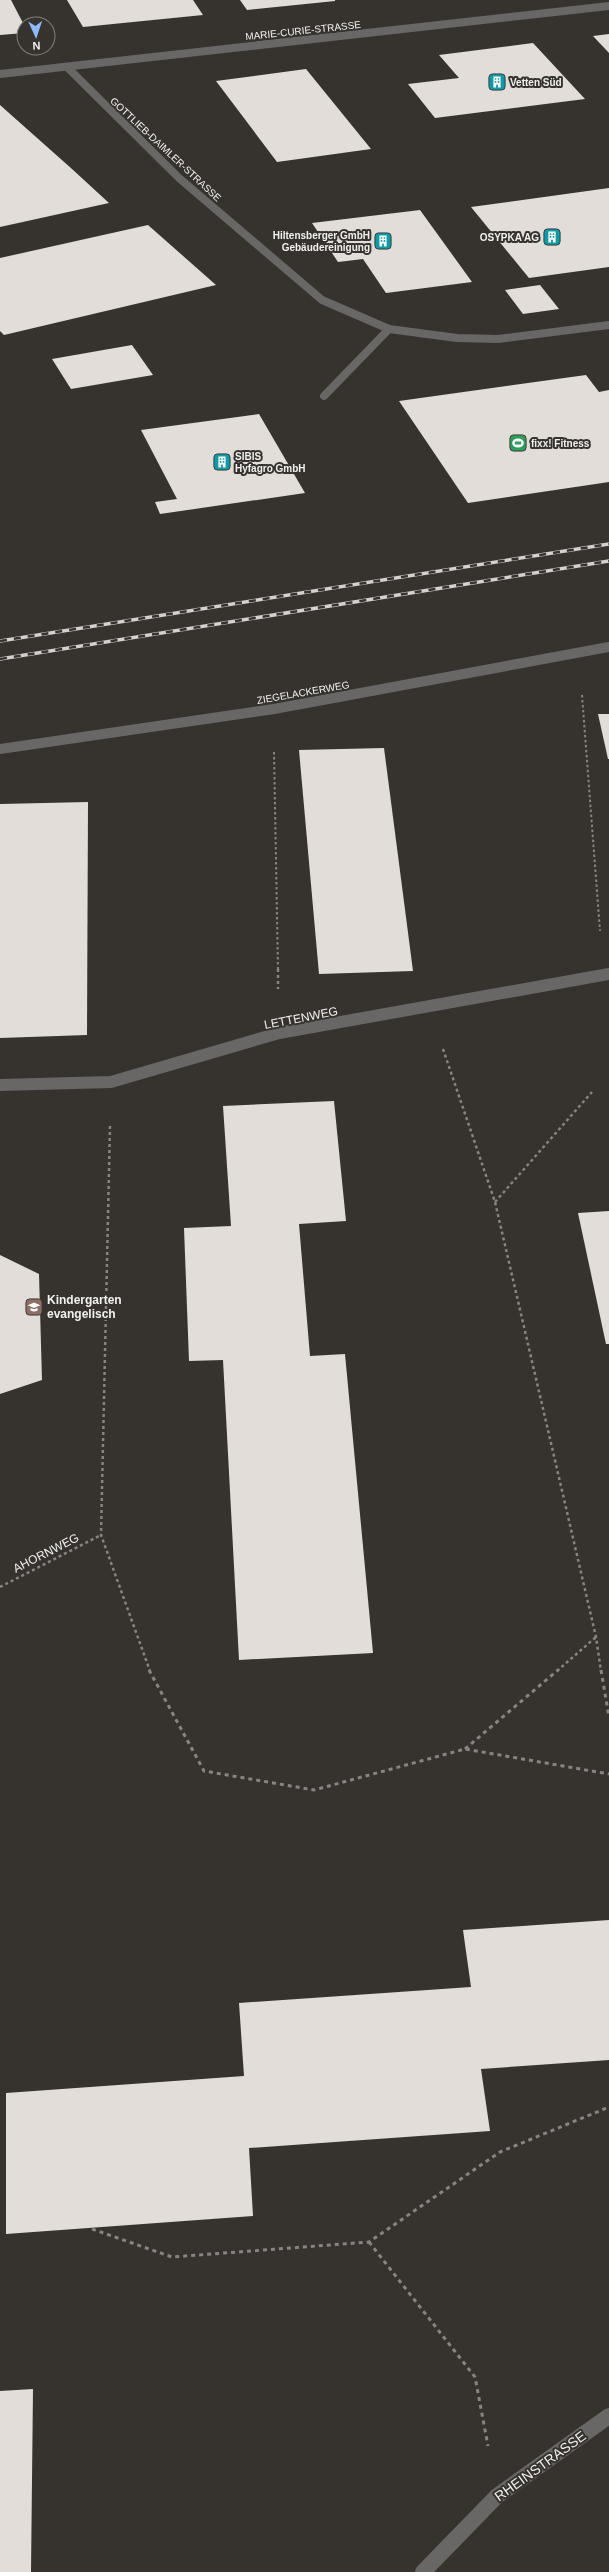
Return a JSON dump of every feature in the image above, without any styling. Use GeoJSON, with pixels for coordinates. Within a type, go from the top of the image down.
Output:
{"type":"FeatureCollection","features":[{"type":"Feature","properties":{"kind":"street","name":"MARIE-CURIE-STRASSE"},"geometry":{"type":"LineString","coordinates":[[0,74],[609,6]]}},
{"type":"Feature","properties":{"kind":"street","name":"GOTTLIEB-DAIMLER-STRASSE"},"geometry":{"type":"LineString","coordinates":[[67,67],[179,178],[322,300],[389,329],[457,338],[498,339],[609,325]]}},
{"type":"Feature","properties":{"kind":"street"},"geometry":{"type":"LineString","coordinates":[[324,396],[389,329]]}},
{"type":"Feature","properties":{"kind":"street","name":"ZIEGELACKERWEG"},"geometry":{"type":"LineString","coordinates":[[0,749],[274,709],[609,647]]}},
{"type":"Feature","properties":{"kind":"street","name":"LETTENWEG"},"geometry":{"type":"LineString","coordinates":[[0,1085],[111,1082],[279,1034],[429,1008],[606,974]]}},
{"type":"Feature","properties":{"kind":"street","name":"RHEINSTRASSE"},"geometry":{"type":"LineString","coordinates":[[423,2572],[497,2496],[609,2416]]}},
{"type":"Feature","properties":{"kind":"path"},"geometry":{"type":"LineString","coordinates":[[578,653],[606,974]]}},
{"type":"Feature","properties":{"kind":"path"},"geometry":{"type":"LineString","coordinates":[[274,709],[279,1034]]}},
{"type":"Feature","properties":{"kind":"path"},"geometry":{"type":"LineString","coordinates":[[429,1008],[496,1202],[596,1637],[609,1717]]}},
{"type":"Feature","properties":{"kind":"path"},"geometry":{"type":"LineString","coordinates":[[111,1082],[101,1535],[146,1666],[204,1770],[314,1790],[465,1750],[609,1774]]}},
{"type":"Feature","properties":{"kind":"path"},"geometry":{"type":"LineString","coordinates":[[496,1202],[592,1092]]}},
{"type":"Feature","properties":{"kind":"path","name":"AHORNWEG"},"geometry":{"type":"LineString","coordinates":[[0,1587],[101,1535]]}},
{"type":"Feature","properties":{"kind":"path"},"geometry":{"type":"LineString","coordinates":[[465,1750],[596,1637]]}},
{"type":"Feature","properties":{"kind":"path"},"geometry":{"type":"LineString","coordinates":[[92,2229],[172,2257],[369,2242],[500,2152],[609,2107]]}},
{"type":"Feature","properties":{"kind":"path"},"geometry":{"type":"LineString","coordinates":[[369,2242],[475,2377],[497,2496]]}},
{"type":"Feature","properties":{"kind":"building"},"geometry":{"type":"Polygon","coordinates":[[[0,0],[11,0],[19,16],[16,16],[16,34],[0,35],[0,0]]]}},
{"type":"Feature","properties":{"kind":"building"},"geometry":{"type":"Polygon","coordinates":[[[67,0],[193,0],[203,15],[83,27],[67,0]]]}},
{"type":"Feature","properties":{"kind":"building"},"geometry":{"type":"Polygon","coordinates":[[[240,0],[335,0],[335,1],[247,10],[240,0]]]}},
{"type":"Feature","properties":{"kind":"building"},"geometry":{"type":"Polygon","coordinates":[[[609,34],[609,53],[593,36],[609,34]]]}},
{"type":"Feature","properties":{"kind":"building","name":"Vetten Süd"},"geometry":{"type":"Polygon","coordinates":[[[533,43],[585,99],[435,118],[408,84],[459,78],[439,55],[533,43]]]}},
{"type":"Feature","properties":{"kind":"building"},"geometry":{"type":"Polygon","coordinates":[[[306,69],[371,149],[277,162],[216,81],[306,69]]]}},
{"type":"Feature","properties":{"kind":"building"},"geometry":{"type":"Polygon","coordinates":[[[0,105],[72,169],[109,203],[0,227],[0,105]]]}},
{"type":"Feature","properties":{"kind":"building","name":"OSYPKA AG"},"geometry":{"type":"Polygon","coordinates":[[[609,188],[609,267],[529,278],[471,207],[609,188]]]}},
{"type":"Feature","properties":{"kind":"building","name":"Hiltensberger GmbH Gebäudereinigung"},"geometry":{"type":"Polygon","coordinates":[[[420,210],[472,282],[386,293],[363,259],[338,262],[312,223],[420,210]]]}},
{"type":"Feature","properties":{"kind":"building"},"geometry":{"type":"Polygon","coordinates":[[[148,225],[216,285],[4,335],[0,331],[0,258],[148,225]]]}},
{"type":"Feature","properties":{"kind":"building"},"geometry":{"type":"Polygon","coordinates":[[[540,285],[559,309],[523,314],[505,290],[540,285]]]}},
{"type":"Feature","properties":{"kind":"building"},"geometry":{"type":"Polygon","coordinates":[[[132,345],[153,375],[71,389],[52,359],[132,345]]]}},
{"type":"Feature","properties":{"kind":"building","name":"fixx! Fitness"},"geometry":{"type":"Polygon","coordinates":[[[586,375],[599,392],[609,390],[609,482],[468,503],[399,401],[586,375]]]}},
{"type":"Feature","properties":{"kind":"building","name":"SIBIS Hyfagro GmbH"},"geometry":{"type":"Polygon","coordinates":[[[259,414],[305,493],[160,514],[155,502],[177,499],[141,430],[259,414]]]}},
{"type":"Feature","properties":{"kind":"building"},"geometry":{"type":"Polygon","coordinates":[[[598,714],[609,714],[609,759],[608,759],[598,714]]]}},
{"type":"Feature","properties":{"kind":"building"},"geometry":{"type":"Polygon","coordinates":[[[384,748],[413,971],[319,974],[299,750],[384,748]]]}},
{"type":"Feature","properties":{"kind":"building"},"geometry":{"type":"Polygon","coordinates":[[[88,802],[87,1035],[0,1038],[0,804],[88,802]]]}},
{"type":"Feature","properties":{"kind":"building"},"geometry":{"type":"Polygon","coordinates":[[[334,1101],[346,1221],[299,1224],[310,1356],[345,1354],[373,1653],[239,1660],[223,1360],[189,1361],[184,1228],[231,1226],[223,1106],[334,1101]]]}},
{"type":"Feature","properties":{"kind":"building"},"geometry":{"type":"Polygon","coordinates":[[[609,1211],[609,1344],[606,1344],[578,1213],[609,1211]]]}},
{"type":"Feature","properties":{"kind":"building"},"geometry":{"type":"Polygon","coordinates":[[[0,1255],[39,1274],[42,1380],[0,1394],[0,1255]]]}},
{"type":"Feature","properties":{"kind":"building"},"geometry":{"type":"Polygon","coordinates":[[[609,1920],[609,2060],[481,2069],[490,2131],[249,2148],[253,2216],[6,2234],[6,2093],[244,2076],[239,2003],[471,1987],[463,1930],[609,1920]]]}},
{"type":"Feature","properties":{"kind":"building"},"geometry":{"type":"Polygon","coordinates":[[[33,2389],[31,2572],[0,2572],[0,2391],[33,2389]]]}},
{"type":"Feature","properties":{"kind":"railway"},"geometry":{"type":"LineString","coordinates":[[0,641],[609,544]]}},
{"type":"Feature","properties":{"kind":"railway"},"geometry":{"type":"LineString","coordinates":[[0,659],[609,561]]}},
{"type":"Feature","properties":{"kind":"place","name":"Vetten Süd"},"geometry":{"type":"Point","coordinates":[497,82]}},
{"type":"Feature","properties":{"kind":"place","name":"OSYPKA AG"},"geometry":{"type":"Point","coordinates":[552,237]}},
{"type":"Feature","properties":{"kind":"place","name":"Hiltensberger GmbH Gebäudereinigung"},"geometry":{"type":"Point","coordinates":[383,241]}},
{"type":"Feature","properties":{"kind":"place","name":"fixx! Fitness"},"geometry":{"type":"Point","coordinates":[518,443]}},
{"type":"Feature","properties":{"kind":"place","name":"SIBIS Hyfagro GmbH"},"geometry":{"type":"Point","coordinates":[222,462]}},
{"type":"Feature","properties":{"kind":"place","name":"Kindergarten evangelisch"},"geometry":{"type":"Point","coordinates":[34,1307]}}]}
